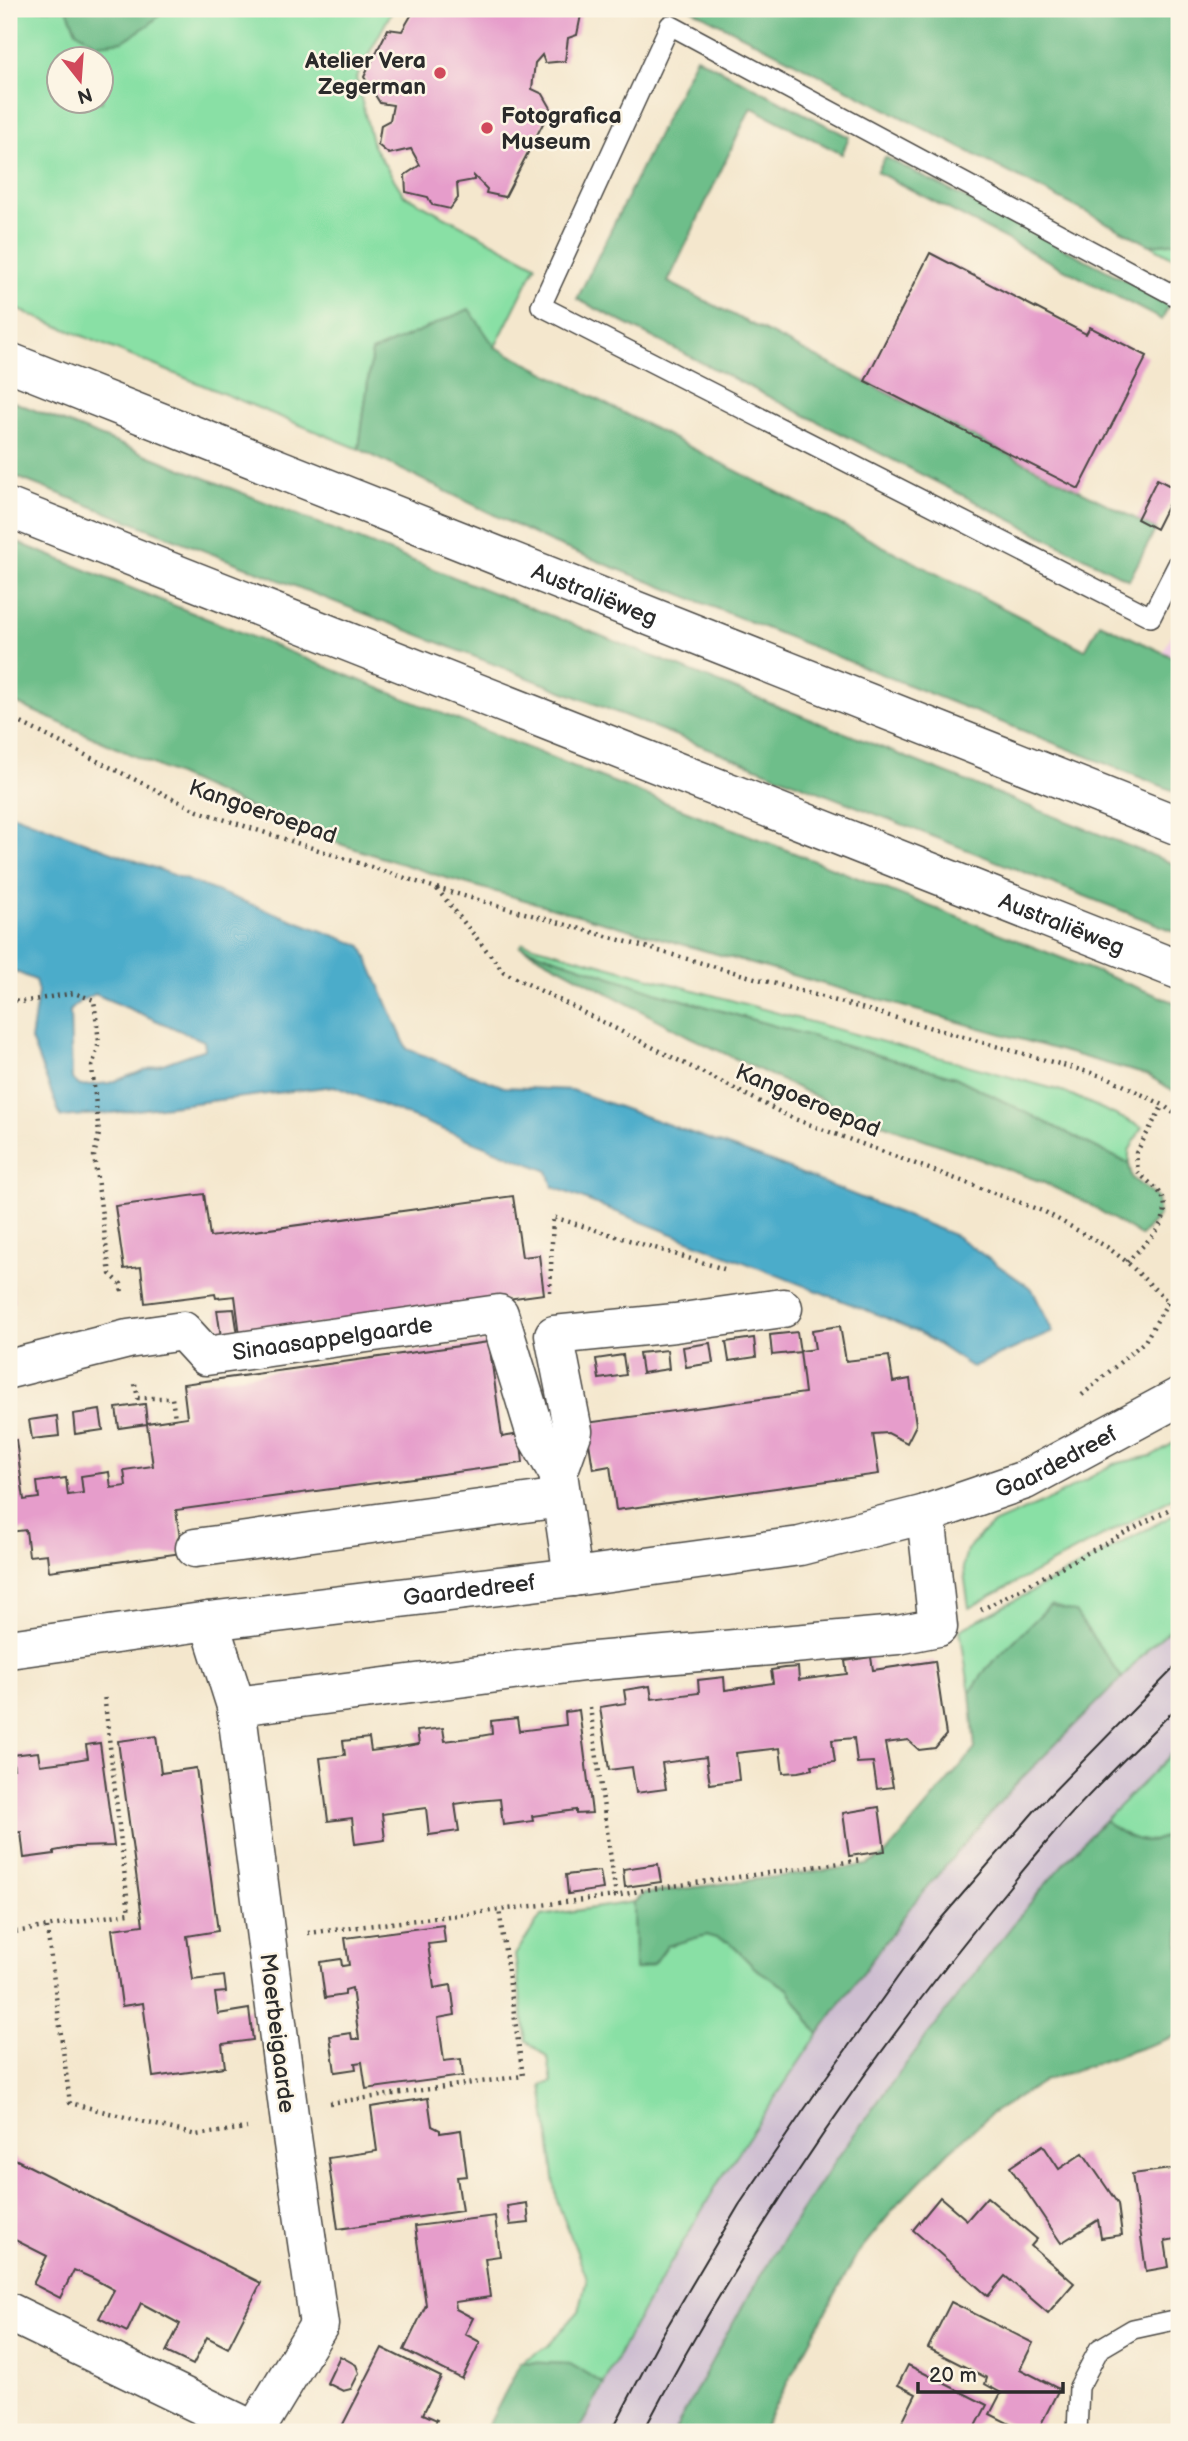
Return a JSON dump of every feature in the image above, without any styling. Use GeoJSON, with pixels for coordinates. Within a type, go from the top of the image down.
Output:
{"type":"FeatureCollection","features":[{"type":"Feature","properties":{"kind":"street","name":"Australiëweg"},"geometry":{"type":"LineString","coordinates":[[9,362],[1179,827]]}},
{"type":"Feature","properties":{"kind":"street","name":"Australiëweg"},"geometry":{"type":"LineString","coordinates":[[9,508],[1179,970]]}},
{"type":"Feature","properties":{"kind":"street"},"geometry":{"type":"LineString","coordinates":[[554,1335],[675,1323],[783,1308]]}},
{"type":"Feature","properties":{"kind":"street","name":"Sinaasappelgaarde"},"geometry":{"type":"LineString","coordinates":[[9,1369],[128,1339],[183,1331],[206,1356],[499,1314],[536,1435],[559,1485],[573,1577]]}},
{"type":"Feature","properties":{"kind":"street","name":"Sinaasappelgaarde"},"geometry":{"type":"LineString","coordinates":[[554,1335],[573,1431],[559,1485]]}},
{"type":"Feature","properties":{"kind":"street","name":"Gaardedreef"},"geometry":{"type":"LineString","coordinates":[[9,1649],[800,1546],[926,1514],[1025,1480],[1179,1398]]}},
{"type":"Feature","properties":{"kind":"street"},"geometry":{"type":"LineString","coordinates":[[195,1548],[559,1485]]}},
{"type":"Feature","properties":{"kind":"street"},"geometry":{"type":"LineString","coordinates":[[236,1706],[583,1662],[898,1635],[938,1627],[926,1514]]}},
{"type":"Feature","properties":{"kind":"street","name":"Moerbeigaarde"},"geometry":{"type":"LineString","coordinates":[[9,2312],[255,2432],[319,2325],[236,1706],[209,1621]]}},
{"type":"Feature","properties":{"kind":"lane"},"geometry":{"type":"LineString","coordinates":[[1179,298],[670,25],[541,306],[1151,617],[1179,562]]}},
{"type":"Feature","properties":{"kind":"lane"},"geometry":{"type":"LineString","coordinates":[[1077,2432],[1079,2387],[1099,2349],[1133,2329],[1179,2319]]}},
{"type":"Feature","properties":{"kind":"path","name":"Kangoeroepad"},"geometry":{"type":"LineString","coordinates":[[9,717],[198,811],[436,888],[1109,1078],[1163,1105],[1179,1117]]}},
{"type":"Feature","properties":{"kind":"path","name":"Kangoeroepad"},"geometry":{"type":"LineString","coordinates":[[436,888],[503,972],[792,1118],[1045,1212],[1107,1247],[1127,1262],[1168,1302],[1179,1322]]}},
{"type":"Feature","properties":{"kind":"path"},"geometry":{"type":"LineString","coordinates":[[9,998],[21,1002],[74,993],[94,1000],[99,1042],[92,1067],[99,1122],[94,1156],[110,1274],[121,1284],[138,1398],[172,1398],[175,1418]]}},
{"type":"Feature","properties":{"kind":"path"},"geometry":{"type":"LineString","coordinates":[[1127,1262],[1165,1218],[1162,1195],[1138,1172],[1136,1153],[1163,1105]]}},
{"type":"Feature","properties":{"kind":"path"},"geometry":{"type":"LineString","coordinates":[[554,1335],[550,1310],[553,1217],[729,1270]]}},
{"type":"Feature","properties":{"kind":"path"},"geometry":{"type":"LineString","coordinates":[[938,1627],[963,1619],[1179,1504]]}},
{"type":"Feature","properties":{"kind":"path"},"geometry":{"type":"LineString","coordinates":[[583,1662],[616,1896]]}},
{"type":"Feature","properties":{"kind":"path"},"geometry":{"type":"LineString","coordinates":[[9,1933],[129,1913],[104,1694]]}},
{"type":"Feature","properties":{"kind":"path"},"geometry":{"type":"LineString","coordinates":[[266,1938],[616,1896],[863,1860]]}},
{"type":"Feature","properties":{"kind":"path"},"geometry":{"type":"LineString","coordinates":[[47,1928],[70,2103],[197,2135],[289,2116],[523,2076],[499,1909]]}},
{"type":"Feature","properties":{"kind":"shaded area"},"geometry":{"type":"Polygon","coordinates":[[[1179,621],[1179,660],[1162,653],[1179,621]]]}},
{"type":"Feature","properties":{"kind":"shaded area"},"geometry":{"type":"Polygon","coordinates":[[[1179,1622],[1179,1747],[1082,1842],[980,1967],[878,2100],[786,2234],[711,2361],[674,2432],[578,2432],[633,2327],[718,2183],[818,2034],[912,1905],[1014,1786],[1150,1647],[1179,1622]]]}},
{"type":"Feature","properties":{"kind":"green space"},"geometry":{"type":"Polygon","coordinates":[[[9,9],[393,9],[356,78],[373,146],[404,195],[536,265],[495,347],[372,352],[359,449],[9,306],[9,9]]]}},
{"type":"Feature","properties":{"kind":"green space"},"geometry":{"type":"Polygon","coordinates":[[[67,9],[166,9],[150,24],[123,41],[97,44],[76,31],[67,9]]]}},
{"type":"Feature","properties":{"kind":"green space"},"geometry":{"type":"Polygon","coordinates":[[[691,9],[1179,9],[1179,242],[1150,245],[691,9]]]}},
{"type":"Feature","properties":{"kind":"green space"},"geometry":{"type":"Polygon","coordinates":[[[696,57],[849,137],[842,154],[751,107],[668,282],[1156,529],[1129,580],[577,299],[696,57]]]}},
{"type":"Feature","properties":{"kind":"green space"},"geometry":{"type":"Polygon","coordinates":[[[885,157],[1170,303],[1162,320],[877,172],[885,157]]]}},
{"type":"Feature","properties":{"kind":"green space"},"geometry":{"type":"Polygon","coordinates":[[[1179,242],[1179,261],[1150,245],[1179,242]]]}},
{"type":"Feature","properties":{"kind":"green space"},"geometry":{"type":"Polygon","coordinates":[[[469,309],[495,347],[1085,650],[1100,623],[1179,660],[1179,793],[550,542],[359,449],[372,352],[469,309]]]}},
{"type":"Feature","properties":{"kind":"green space"},"geometry":{"type":"Polygon","coordinates":[[[9,400],[1179,866],[1179,933],[9,474],[9,400]]]}},
{"type":"Feature","properties":{"kind":"green space"},"geometry":{"type":"Polygon","coordinates":[[[9,539],[580,769],[1179,1004],[1179,1094],[1147,1075],[443,877],[343,845],[269,816],[9,700],[9,539]]]}},
{"type":"Feature","properties":{"kind":"green space"},"geometry":{"type":"Polygon","coordinates":[[[523,943],[1065,1092],[1142,1127],[1129,1151],[1129,1164],[955,1077],[658,993],[520,946],[523,943]]]}},
{"type":"Feature","properties":{"kind":"green space"},"geometry":{"type":"Polygon","coordinates":[[[520,946],[658,993],[955,1077],[1129,1164],[1132,1178],[1157,1198],[1159,1216],[1141,1236],[1087,1203],[1042,1182],[844,1110],[690,1037],[520,946]]]}},
{"type":"Feature","properties":{"kind":"green space"},"geometry":{"type":"Polygon","coordinates":[[[1179,1440],[1179,1495],[969,1608],[963,1566],[967,1550],[995,1523],[1051,1499],[1114,1464],[1151,1456],[1179,1440]]]}},
{"type":"Feature","properties":{"kind":"green space"},"geometry":{"type":"Polygon","coordinates":[[[1179,1512],[1179,1622],[1150,1647],[1122,1678],[1075,1613],[1013,1643],[987,1668],[970,1693],[960,1630],[1179,1512]]]}},
{"type":"Feature","properties":{"kind":"green space"},"geometry":{"type":"Polygon","coordinates":[[[1050,1605],[1075,1612],[1122,1678],[1014,1786],[912,1905],[818,2034],[788,1989],[755,1968],[729,1942],[706,1935],[667,1946],[654,1964],[635,1970],[634,1902],[643,1894],[867,1865],[885,1855],[975,1749],[970,1693],[987,1668],[1050,1605]]]}},
{"type":"Feature","properties":{"kind":"green space"},"geometry":{"type":"Polygon","coordinates":[[[1179,1747],[1179,1829],[1159,1839],[1140,1840],[1123,1834],[1105,1820],[1179,1747]]]}},
{"type":"Feature","properties":{"kind":"green space"},"geometry":{"type":"Polygon","coordinates":[[[1105,1820],[1123,1834],[1140,1840],[1159,1839],[1179,1829],[1179,2035],[1044,2081],[991,2114],[949,2151],[897,2205],[857,2254],[761,2432],[674,2432],[756,2283],[847,2144],[1009,1929],[1065,1861],[1105,1820]]]}},
{"type":"Feature","properties":{"kind":"green space"},"geometry":{"type":"Polygon","coordinates":[[[634,1902],[636,1970],[654,1964],[667,1946],[706,1935],[729,1942],[755,1968],[788,1989],[818,2034],[718,2183],[633,2327],[604,2384],[570,2364],[521,2362],[548,2346],[579,2311],[587,2278],[557,2201],[542,2085],[552,2082],[548,2058],[526,2040],[515,1955],[541,1916],[634,1902]]]}},
{"type":"Feature","properties":{"kind":"green space"},"geometry":{"type":"Polygon","coordinates":[[[521,2362],[570,2364],[604,2384],[578,2432],[485,2432],[521,2362]]]}},
{"type":"Feature","properties":{"kind":"water"},"geometry":{"type":"Polygon","coordinates":[[[9,813],[362,946],[407,1049],[504,1087],[572,1090],[772,1162],[956,1236],[1032,1289],[1053,1332],[972,1367],[923,1335],[886,1318],[553,1187],[548,1171],[334,1086],[61,1117],[31,1040],[38,992],[35,980],[9,969],[9,813]],[[95,994],[80,1001],[70,1011],[72,1079],[80,1086],[109,1083],[205,1049],[204,1041],[95,994]]]}},
{"type":"Feature","properties":{"kind":"building","name":"Atelier Vera Zegerman"},"geometry":{"type":"Polygon","coordinates":[[[407,9],[573,9],[581,15],[577,35],[568,38],[565,61],[545,63],[542,55],[535,63],[532,89],[543,94],[551,108],[505,197],[486,193],[487,189],[474,176],[474,180],[457,183],[458,198],[450,209],[432,205],[428,197],[406,192],[405,175],[420,165],[411,149],[389,154],[378,145],[381,125],[390,120],[393,105],[380,103],[364,77],[388,29],[402,31],[412,14],[407,9]]]}},
{"type":"Feature","properties":{"kind":"building"},"geometry":{"type":"Polygon","coordinates":[[[930,253],[1086,334],[1090,327],[1147,356],[1079,489],[865,381],[930,253]]]}},
{"type":"Feature","properties":{"kind":"building"},"geometry":{"type":"Polygon","coordinates":[[[1157,479],[1176,489],[1156,529],[1137,519],[1157,479]]]}},
{"type":"Feature","properties":{"kind":"building"},"geometry":{"type":"Polygon","coordinates":[[[204,1194],[210,1237],[513,1196],[522,1257],[539,1255],[544,1294],[240,1335],[235,1296],[216,1298],[215,1294],[145,1303],[141,1267],[124,1269],[115,1206],[204,1194]]]}},
{"type":"Feature","properties":{"kind":"building"},"geometry":{"type":"Polygon","coordinates":[[[9,1267],[15,1302],[9,1303],[9,1267]]]}},
{"type":"Feature","properties":{"kind":"building"},"geometry":{"type":"Polygon","coordinates":[[[234,1309],[238,1335],[221,1337],[217,1310],[234,1309]]]}},
{"type":"Feature","properties":{"kind":"building"},"geometry":{"type":"Polygon","coordinates":[[[840,1326],[846,1361],[889,1356],[893,1382],[910,1379],[916,1425],[907,1443],[888,1433],[873,1434],[879,1474],[616,1510],[610,1466],[593,1469],[586,1423],[805,1393],[800,1351],[815,1349],[812,1330],[840,1326]]]}},
{"type":"Feature","properties":{"kind":"building"},"geometry":{"type":"Polygon","coordinates":[[[797,1332],[800,1352],[772,1355],[770,1335],[797,1332]]]}},
{"type":"Feature","properties":{"kind":"building"},"geometry":{"type":"Polygon","coordinates":[[[754,1338],[756,1357],[729,1361],[726,1342],[754,1338]]]}},
{"type":"Feature","properties":{"kind":"building"},"geometry":{"type":"Polygon","coordinates":[[[489,1342],[502,1437],[520,1434],[523,1463],[176,1510],[182,1553],[95,1565],[49,1571],[47,1554],[29,1556],[26,1530],[9,1532],[9,1441],[16,1440],[24,1500],[39,1498],[37,1482],[66,1478],[68,1495],[83,1493],[81,1476],[109,1472],[111,1488],[126,1486],[124,1470],[153,1466],[147,1424],[119,1428],[116,1408],[145,1404],[147,1423],[187,1417],[183,1384],[489,1342]]]}},
{"type":"Feature","properties":{"kind":"building"},"geometry":{"type":"Polygon","coordinates":[[[710,1343],[713,1363],[686,1367],[683,1347],[710,1343]]]}},
{"type":"Feature","properties":{"kind":"building"},"geometry":{"type":"Polygon","coordinates":[[[667,1350],[669,1369],[642,1373],[639,1353],[667,1350]]]}},
{"type":"Feature","properties":{"kind":"building"},"geometry":{"type":"Polygon","coordinates":[[[623,1355],[626,1375],[599,1379],[596,1359],[623,1355]]]}},
{"type":"Feature","properties":{"kind":"building"},"geometry":{"type":"Polygon","coordinates":[[[100,1410],[103,1430],[75,1434],[73,1414],[100,1410]]]}},
{"type":"Feature","properties":{"kind":"building"},"geometry":{"type":"Polygon","coordinates":[[[57,1416],[59,1436],[32,1439],[29,1420],[57,1416]]]}},
{"type":"Feature","properties":{"kind":"building"},"geometry":{"type":"Polygon","coordinates":[[[871,1657],[873,1670],[935,1661],[946,1735],[935,1748],[919,1750],[908,1740],[885,1743],[893,1787],[877,1789],[873,1762],[857,1763],[854,1738],[832,1740],[835,1762],[812,1765],[813,1769],[798,1772],[783,1773],[780,1748],[736,1753],[739,1780],[710,1784],[706,1757],[662,1763],[666,1789],[636,1793],[632,1767],[609,1770],[600,1707],[626,1703],[624,1690],[650,1686],[652,1699],[699,1693],[698,1680],[724,1677],[725,1690],[773,1683],[771,1670],[784,1668],[798,1667],[799,1680],[847,1674],[845,1661],[871,1657]]]}},
{"type":"Feature","properties":{"kind":"building"},"geometry":{"type":"Polygon","coordinates":[[[579,1710],[592,1813],[576,1814],[576,1810],[532,1816],[533,1821],[503,1825],[500,1799],[477,1801],[455,1804],[459,1831],[429,1835],[426,1808],[382,1814],[385,1840],[355,1844],[352,1818],[328,1821],[320,1758],[345,1755],[343,1741],[369,1738],[371,1751],[395,1748],[419,1744],[417,1731],[443,1728],[445,1741],[469,1738],[492,1734],[491,1721],[517,1718],[519,1731],[566,1725],[565,1712],[579,1710]]]}},
{"type":"Feature","properties":{"kind":"building"},"geometry":{"type":"Polygon","coordinates":[[[156,1736],[161,1773],[196,1768],[218,1931],[187,1936],[193,1980],[224,1976],[226,1992],[215,1993],[218,2014],[249,2009],[253,2040],[222,2044],[225,2067],[153,2077],[143,2003],[122,2006],[112,1929],[143,1925],[118,1741],[156,1736]]]}},
{"type":"Feature","properties":{"kind":"building"},"geometry":{"type":"Polygon","coordinates":[[[100,1743],[114,1846],[76,1847],[54,1851],[54,1854],[24,1858],[21,1832],[9,1833],[9,1769],[14,1769],[12,1755],[38,1752],[40,1765],[64,1762],[88,1758],[86,1745],[100,1743]]]}},
{"type":"Feature","properties":{"kind":"building"},"geometry":{"type":"Polygon","coordinates":[[[879,1807],[885,1851],[849,1856],[843,1813],[879,1807]]]}},
{"type":"Feature","properties":{"kind":"building"},"geometry":{"type":"Polygon","coordinates":[[[658,1864],[661,1882],[625,1887],[623,1869],[658,1864]]]}},
{"type":"Feature","properties":{"kind":"building"},"geometry":{"type":"Polygon","coordinates":[[[600,1871],[603,1889],[568,1894],[566,1875],[600,1871]]]}},
{"type":"Feature","properties":{"kind":"building"},"geometry":{"type":"Polygon","coordinates":[[[443,1925],[445,1942],[428,1944],[434,1988],[451,1985],[455,2015],[438,2018],[444,2061],[461,2059],[463,2076],[366,2089],[362,2062],[355,2063],[356,2069],[335,2072],[330,2036],[351,2033],[352,2039],[359,2039],[352,1988],[345,1990],[345,1995],[325,1998],[320,1962],[341,1959],[342,1966],[349,1965],[345,1938],[443,1925]]]}},
{"type":"Feature","properties":{"kind":"building"},"geometry":{"type":"Polygon","coordinates":[[[428,2098],[432,2126],[440,2130],[440,2133],[461,2130],[467,2176],[457,2177],[462,2211],[338,2229],[328,2158],[377,2151],[371,2107],[428,2098]]]}},
{"type":"Feature","properties":{"kind":"building"},"geometry":{"type":"Polygon","coordinates":[[[1043,2145],[1059,2169],[1083,2153],[1118,2204],[1122,2235],[1101,2238],[1098,2220],[1061,2243],[1010,2167],[1043,2145]]]}},
{"type":"Feature","properties":{"kind":"building"},"geometry":{"type":"Polygon","coordinates":[[[9,2156],[261,2283],[228,2348],[207,2337],[193,2365],[166,2352],[180,2324],[141,2303],[127,2332],[99,2318],[114,2290],[94,2279],[74,2270],[60,2298],[33,2284],[47,2256],[9,2237],[9,2156]]]}},
{"type":"Feature","properties":{"kind":"building"},"geometry":{"type":"Polygon","coordinates":[[[1179,2168],[1179,2242],[1176,2243],[1175,2239],[1165,2241],[1169,2267],[1146,2271],[1132,2174],[1179,2168]]]}},
{"type":"Feature","properties":{"kind":"building"},"geometry":{"type":"Polygon","coordinates":[[[940,2197],[967,2220],[987,2197],[1037,2239],[1031,2246],[1074,2283],[1048,2313],[1005,2276],[988,2296],[913,2230],[940,2197]]]}},
{"type":"Feature","properties":{"kind":"building"},"geometry":{"type":"Polygon","coordinates":[[[527,2203],[529,2223],[510,2225],[507,2206],[527,2203]]]}},
{"type":"Feature","properties":{"kind":"building"},"geometry":{"type":"Polygon","coordinates":[[[495,2216],[500,2256],[485,2258],[490,2297],[455,2302],[456,2309],[473,2318],[465,2334],[480,2342],[462,2379],[404,2350],[426,2305],[415,2226],[495,2216]]]}},
{"type":"Feature","properties":{"kind":"building"},"geometry":{"type":"Polygon","coordinates":[[[951,2302],[1033,2343],[1020,2369],[1059,2389],[1037,2432],[1026,2432],[990,2414],[1001,2393],[985,2384],[987,2378],[928,2348],[951,2302]]]}},
{"type":"Feature","properties":{"kind":"building"},"geometry":{"type":"Polygon","coordinates":[[[382,2348],[441,2377],[423,2414],[437,2420],[431,2432],[339,2432],[382,2348]]]}},
{"type":"Feature","properties":{"kind":"building"},"geometry":{"type":"Polygon","coordinates":[[[340,2356],[356,2365],[359,2373],[351,2389],[343,2391],[327,2383],[340,2356]]]}},
{"type":"Feature","properties":{"kind":"building"},"geometry":{"type":"Polygon","coordinates":[[[908,2365],[987,2405],[973,2432],[897,2432],[916,2394],[898,2385],[908,2365]]]}},
{"type":"Feature","properties":{"kind":"tram line"},"geometry":{"type":"LineString","coordinates":[[611,2432],[661,2337],[739,2205],[933,1928],[1037,1808],[1179,1663]]}},
{"type":"Feature","properties":{"kind":"tram line"},"geometry":{"type":"LineString","coordinates":[[643,2432],[733,2273],[782,2196],[886,2045],[998,1900],[1057,1830],[1179,1705]]}},
{"type":"Feature","properties":{"kind":"place","name":"Atelier Vera Zegerman"},"geometry":{"type":"Point","coordinates":[440,73]}},
{"type":"Feature","properties":{"kind":"place","name":"Fotografica Museum"},"geometry":{"type":"Point","coordinates":[487,128]}}]}
